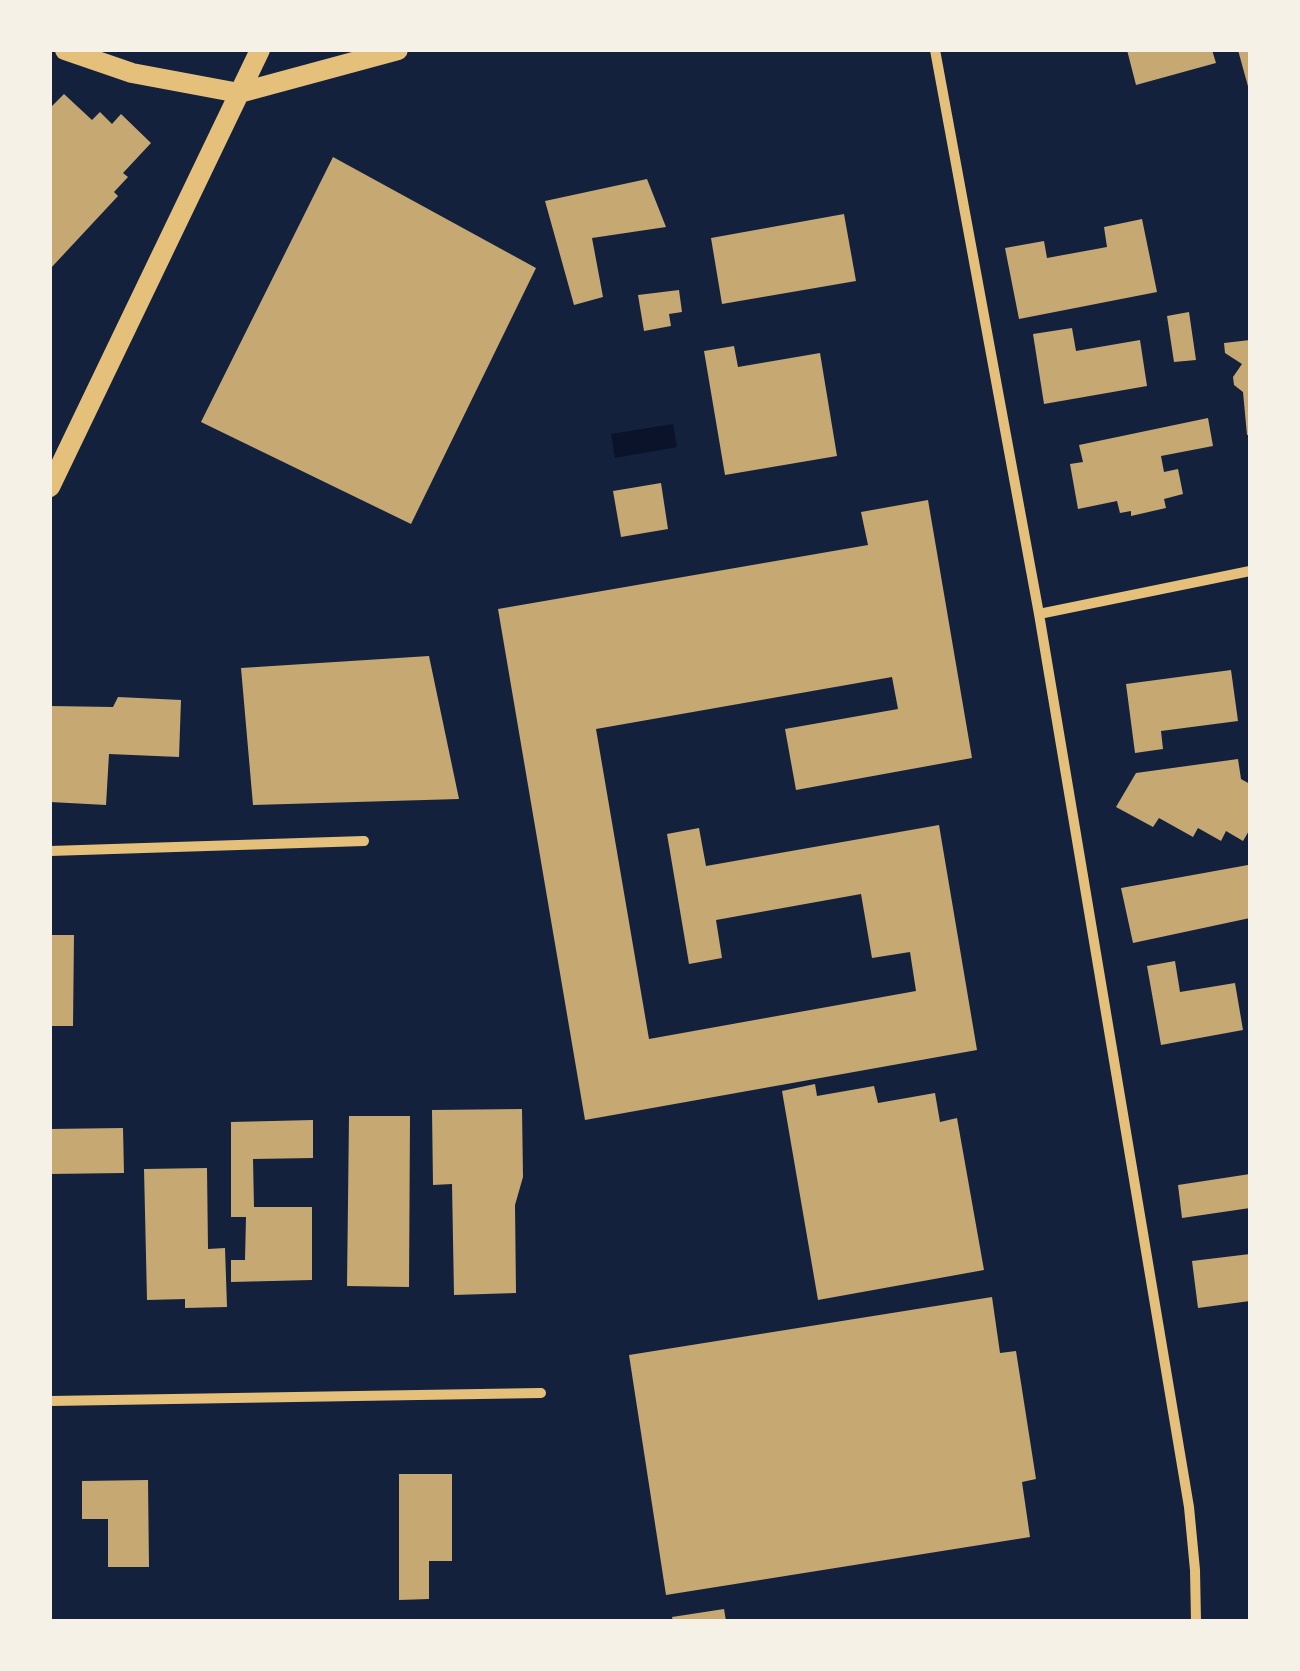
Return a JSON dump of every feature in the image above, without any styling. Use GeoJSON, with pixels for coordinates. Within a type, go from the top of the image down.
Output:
{"type":"FeatureCollection","features":[{"type":"Feature","properties":{"kind":"main road"},"geometry":{"type":"LineString","coordinates":[[65,50],[132,73],[239,93],[398,50]]}},
{"type":"Feature","properties":{"kind":"main road"},"geometry":{"type":"LineString","coordinates":[[50,487],[260,50]]}},
{"type":"Feature","properties":{"kind":"street"},"geometry":{"type":"LineString","coordinates":[[934,50],[1038,614],[1188,1506],[1196,1621]]}},
{"type":"Feature","properties":{"kind":"street"},"geometry":{"type":"LineString","coordinates":[[1038,614],[1250,571]]}},
{"type":"Feature","properties":{"kind":"street"},"geometry":{"type":"LineString","coordinates":[[50,851],[364,841]]}},
{"type":"Feature","properties":{"kind":"street"},"geometry":{"type":"LineString","coordinates":[[50,1401],[542,1393]]}},
{"type":"Feature","properties":{"kind":"water"},"geometry":{"type":"Polygon","coordinates":[[[673,424],[677,447],[615,458],[611,434],[673,424]]]}},
{"type":"Feature","properties":{"kind":"building"},"geometry":{"type":"Polygon","coordinates":[[[1127,50],[1212,50],[1216,63],[1136,85],[1127,50]]]}},
{"type":"Feature","properties":{"kind":"building"},"geometry":{"type":"Polygon","coordinates":[[[1238,50],[1250,50],[1249,90],[1238,50]]]}},
{"type":"Feature","properties":{"kind":"building"},"geometry":{"type":"Polygon","coordinates":[[[64,94],[92,120],[100,112],[112,124],[121,114],[151,143],[123,173],[128,177],[114,192],[118,196],[50,269],[50,108],[64,94]]]}},
{"type":"Feature","properties":{"kind":"building"},"geometry":{"type":"Polygon","coordinates":[[[333,157],[536,268],[411,524],[201,422],[333,157]]]}},
{"type":"Feature","properties":{"kind":"building"},"geometry":{"type":"Polygon","coordinates":[[[647,179],[666,227],[592,238],[603,297],[574,305],[545,201],[647,179]]]}},
{"type":"Feature","properties":{"kind":"building"},"geometry":{"type":"Polygon","coordinates":[[[844,214],[856,281],[722,304],[711,238],[844,214]]]}},
{"type":"Feature","properties":{"kind":"building"},"geometry":{"type":"Polygon","coordinates":[[[1142,219],[1157,292],[1019,319],[1005,248],[1044,241],[1047,258],[1107,247],[1104,227],[1142,219]]]}},
{"type":"Feature","properties":{"kind":"building"},"geometry":{"type":"Polygon","coordinates":[[[679,290],[682,312],[669,314],[671,326],[644,331],[638,295],[679,290]]]}},
{"type":"Feature","properties":{"kind":"building"},"geometry":{"type":"Polygon","coordinates":[[[1189,312],[1196,360],[1174,362],[1167,316],[1189,312]]]}},
{"type":"Feature","properties":{"kind":"building"},"geometry":{"type":"Polygon","coordinates":[[[1072,328],[1076,351],[1140,340],[1147,386],[1044,404],[1033,334],[1072,328]]]}},
{"type":"Feature","properties":{"kind":"building"},"geometry":{"type":"Polygon","coordinates":[[[1250,340],[1247,435],[1243,392],[1234,385],[1233,377],[1242,364],[1225,353],[1224,343],[1250,340]]]}},
{"type":"Feature","properties":{"kind":"building"},"geometry":{"type":"Polygon","coordinates":[[[734,346],[738,367],[820,353],[837,456],[725,475],[704,351],[734,346]]]}},
{"type":"Feature","properties":{"kind":"building"},"geometry":{"type":"Polygon","coordinates":[[[1208,418],[1213,446],[1161,456],[1164,472],[1178,469],[1183,494],[1164,499],[1166,508],[1131,516],[1131,511],[1120,513],[1117,501],[1078,509],[1070,464],[1083,462],[1079,445],[1208,418]]]}},
{"type":"Feature","properties":{"kind":"building"},"geometry":{"type":"Polygon","coordinates":[[[661,483],[668,529],[621,537],[613,491],[661,483]]]}},
{"type":"Feature","properties":{"kind":"building"},"geometry":{"type":"Polygon","coordinates":[[[928,500],[972,758],[796,790],[785,729],[898,709],[892,677],[596,729],[649,1039],[916,991],[910,952],[872,958],[861,894],[716,920],[722,958],[689,964],[667,834],[699,828],[706,866],[939,825],[977,1050],[585,1120],[498,609],[868,545],[861,512],[928,500]]]}},
{"type":"Feature","properties":{"kind":"building"},"geometry":{"type":"Polygon","coordinates":[[[429,656],[459,799],[253,805],[241,668],[429,656]]]}},
{"type":"Feature","properties":{"kind":"building"},"geometry":{"type":"Polygon","coordinates":[[[1231,670],[1238,721],[1161,731],[1163,749],[1135,753],[1126,684],[1231,670]]]}},
{"type":"Feature","properties":{"kind":"building"},"geometry":{"type":"Polygon","coordinates":[[[118,697],[181,700],[179,757],[109,754],[106,805],[50,802],[50,706],[113,707],[118,697]]]}},
{"type":"Feature","properties":{"kind":"building"},"geometry":{"type":"Polygon","coordinates":[[[1238,759],[1241,779],[1250,784],[1250,829],[1243,841],[1226,831],[1221,841],[1198,828],[1193,837],[1159,818],[1153,827],[1116,807],[1136,773],[1238,759]]]}},
{"type":"Feature","properties":{"kind":"building"},"geometry":{"type":"Polygon","coordinates":[[[1248,865],[1250,918],[1133,943],[1121,888],[1248,865]]]}},
{"type":"Feature","properties":{"kind":"building"},"geometry":{"type":"Polygon","coordinates":[[[50,935],[74,935],[73,1026],[50,1026],[50,935]]]}},
{"type":"Feature","properties":{"kind":"building"},"geometry":{"type":"Polygon","coordinates":[[[1175,961],[1180,992],[1235,983],[1243,1030],[1161,1045],[1147,966],[1175,961]]]}},
{"type":"Feature","properties":{"kind":"building"},"geometry":{"type":"Polygon","coordinates":[[[815,1084],[817,1096],[874,1086],[878,1103],[935,1093],[940,1122],[957,1118],[984,1270],[818,1300],[782,1091],[815,1084]]]}},
{"type":"Feature","properties":{"kind":"building"},"geometry":{"type":"Polygon","coordinates":[[[522,1109],[523,1177],[515,1205],[516,1293],[454,1295],[452,1184],[433,1185],[432,1110],[522,1109]]]}},
{"type":"Feature","properties":{"kind":"building"},"geometry":{"type":"Polygon","coordinates":[[[349,1116],[410,1116],[409,1287],[347,1286],[349,1116]]]}},
{"type":"Feature","properties":{"kind":"building"},"geometry":{"type":"Polygon","coordinates":[[[313,1120],[313,1158],[253,1159],[254,1207],[312,1207],[312,1280],[231,1282],[231,1260],[245,1260],[246,1217],[231,1217],[231,1122],[313,1120]]]}},
{"type":"Feature","properties":{"kind":"building"},"geometry":{"type":"Polygon","coordinates":[[[123,1128],[124,1173],[50,1174],[50,1129],[123,1128]]]}},
{"type":"Feature","properties":{"kind":"building"},"geometry":{"type":"Polygon","coordinates":[[[207,1168],[208,1249],[225,1248],[227,1307],[185,1308],[185,1299],[147,1300],[144,1169],[207,1168]]]}},
{"type":"Feature","properties":{"kind":"building"},"geometry":{"type":"Polygon","coordinates":[[[1250,1174],[1250,1208],[1182,1218],[1178,1185],[1250,1174]]]}},
{"type":"Feature","properties":{"kind":"building"},"geometry":{"type":"Polygon","coordinates":[[[1250,1254],[1250,1301],[1198,1308],[1192,1261],[1250,1254]]]}},
{"type":"Feature","properties":{"kind":"building"},"geometry":{"type":"Polygon","coordinates":[[[992,1297],[1000,1353],[1016,1351],[1036,1479],[1022,1482],[1030,1537],[666,1595],[629,1355],[992,1297]]]}},
{"type":"Feature","properties":{"kind":"building"},"geometry":{"type":"Polygon","coordinates":[[[399,1474],[452,1474],[452,1561],[429,1561],[429,1599],[399,1600],[399,1474]]]}},
{"type":"Feature","properties":{"kind":"building"},"geometry":{"type":"Polygon","coordinates":[[[148,1480],[149,1567],[108,1567],[108,1519],[82,1519],[82,1481],[148,1480]]]}},
{"type":"Feature","properties":{"kind":"building"},"geometry":{"type":"Polygon","coordinates":[[[724,1609],[726,1621],[673,1621],[672,1617],[724,1609]]]}}]}
